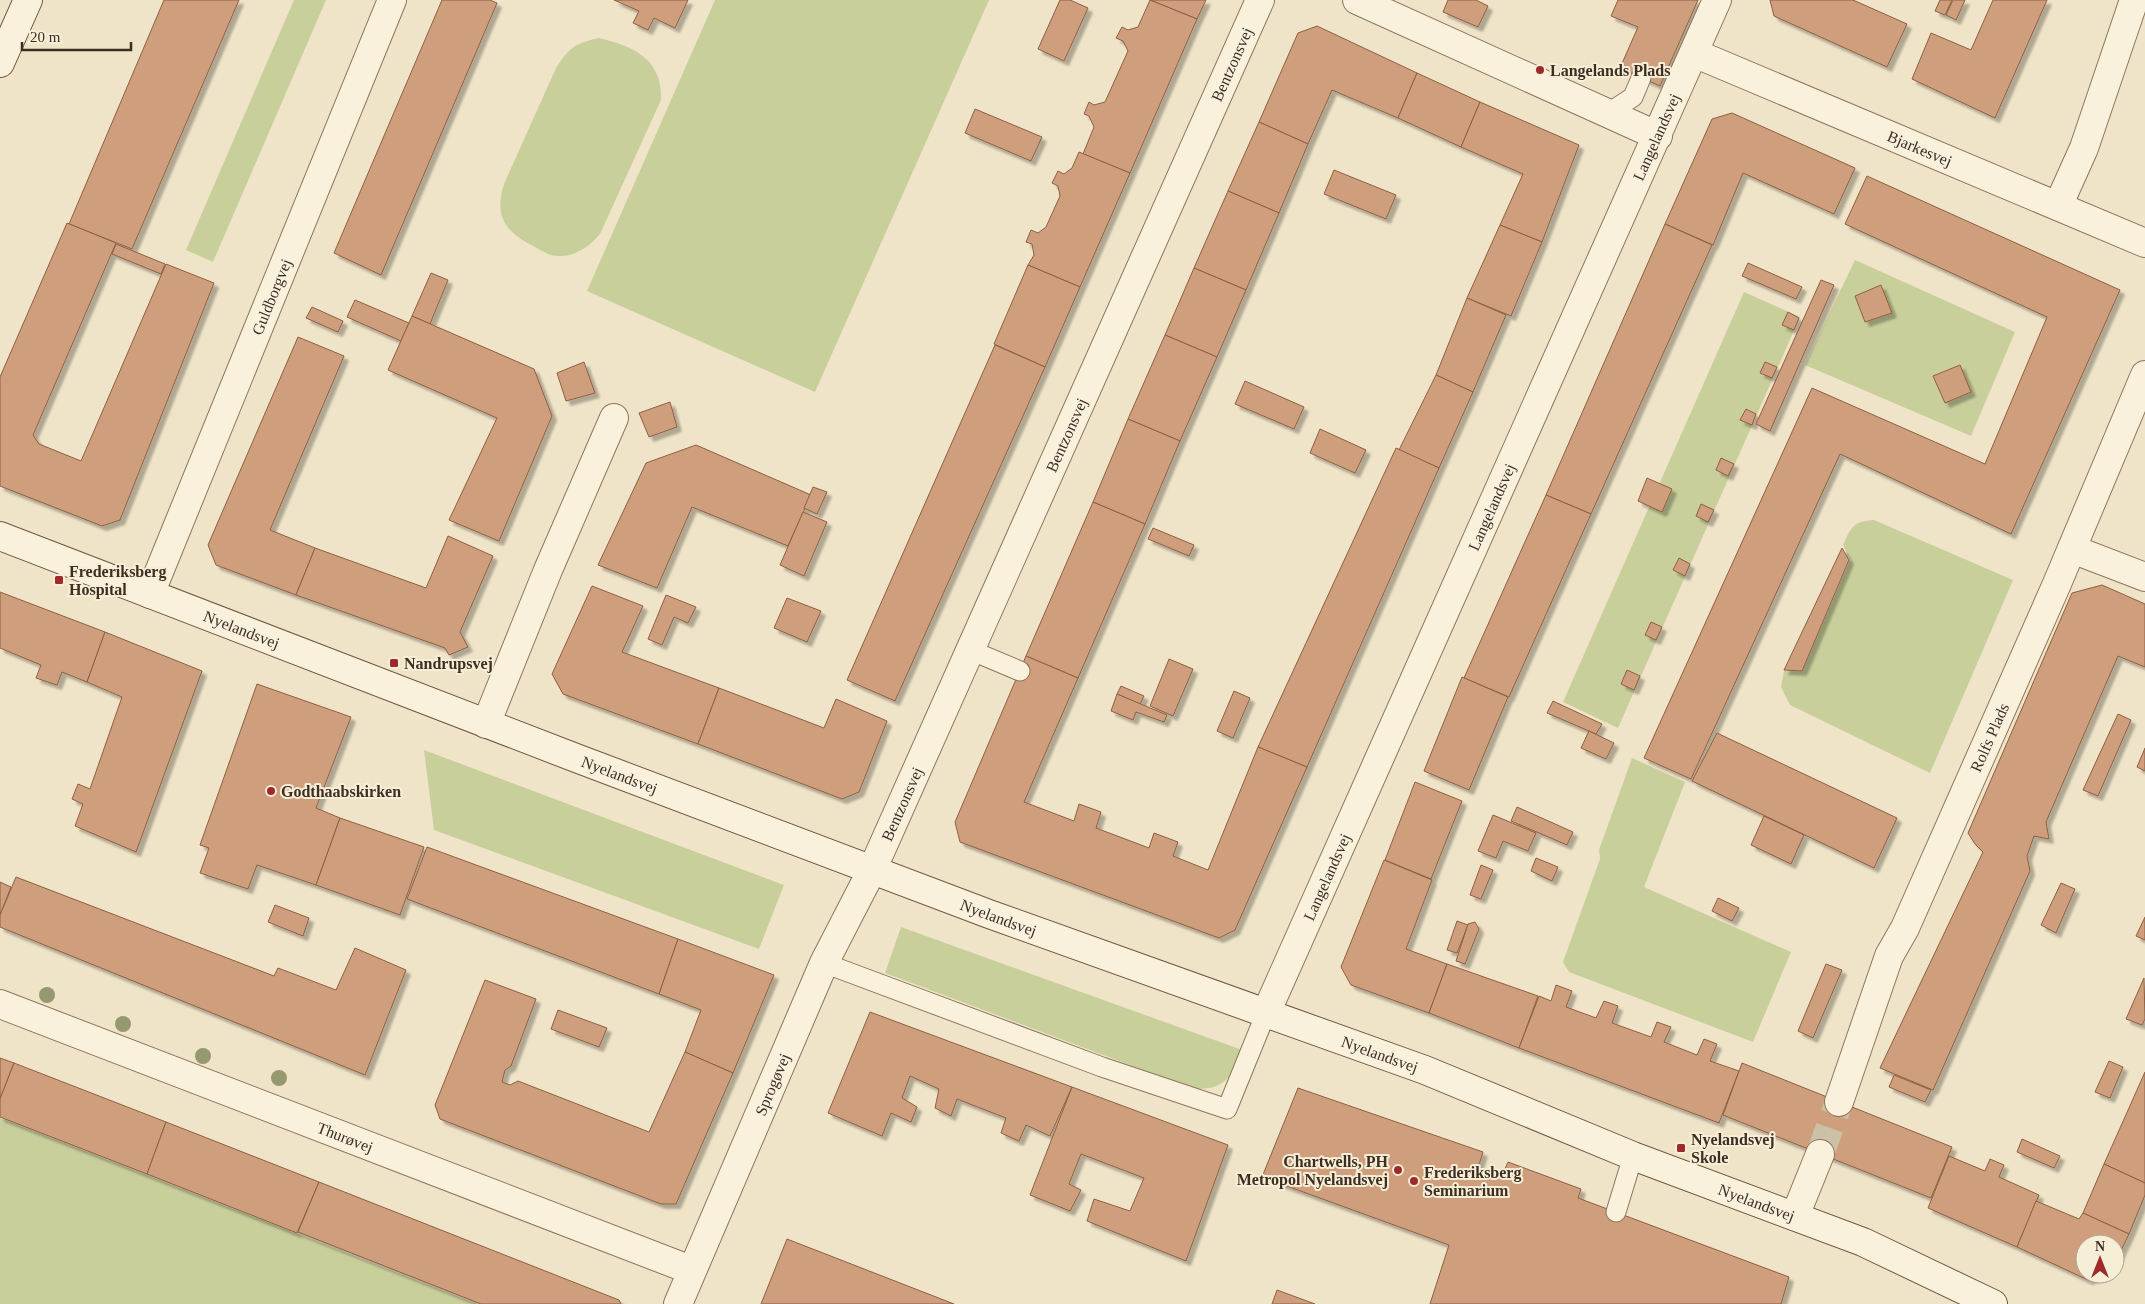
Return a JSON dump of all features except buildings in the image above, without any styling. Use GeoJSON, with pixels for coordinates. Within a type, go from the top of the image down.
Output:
{"type":"FeatureCollection","features":[{"type":"Feature","properties":{"kind":"street"},"geometry":{"type":"LineString","coordinates":[[0,63],[28,0]]}},
{"type":"Feature","properties":{"kind":"street","name":"Guldborgvej"},"geometry":{"type":"LineString","coordinates":[[150,594],[392,0]]}},
{"type":"Feature","properties":{"kind":"street","name":"Bentzonsvej"},"geometry":{"type":"LineString","coordinates":[[873,868],[1260,0]]}},
{"type":"Feature","properties":{"kind":"street"},"geometry":{"type":"LineString","coordinates":[[1357,0],[1658,136]]}},
{"type":"Feature","properties":{"kind":"street","name":"Langelandsvej"},"geometry":{"type":"LineString","coordinates":[[1266,1013],[1717,0]]}},
{"type":"Feature","properties":{"kind":"street"},"geometry":{"type":"LineString","coordinates":[[2058,206],[2084,148],[2134,0]]}},
{"type":"Feature","properties":{"kind":"street","name":"Bjarkesvej"},"geometry":{"type":"LineString","coordinates":[[1694,53],[2145,244]]}},
{"type":"Feature","properties":{"kind":"street","name":"Rolfs Plads"},"geometry":{"type":"LineString","coordinates":[[1839,1102],[1889,956],[1905,928],[2072,549],[2145,375]]}},
{"type":"Feature","properties":{"kind":"street"},"geometry":{"type":"LineString","coordinates":[[486,724],[548,570],[614,418]]}},
{"type":"Feature","properties":{"kind":"street","name":"Nyelandsvej"},"geometry":{"type":"LineString","coordinates":[[0,536],[486,724],[873,868],[989,914],[1425,1070],[1633,1156],[1863,1242],[1993,1304]]}},
{"type":"Feature","properties":{"kind":"street"},"geometry":{"type":"LineString","coordinates":[[2072,549],[2145,577]]}},
{"type":"Feature","properties":{"kind":"street","name":"Sprogøvej"},"geometry":{"type":"LineString","coordinates":[[678,1304],[824,963],[873,868]]}},
{"type":"Feature","properties":{"kind":"street","name":"Thurøvej"},"geometry":{"type":"LineString","coordinates":[[0,1004],[691,1270]]}},
{"type":"Feature","properties":{"kind":"street"},"geometry":{"type":"LineString","coordinates":[[1795,1216],[1820,1154]]}},
{"type":"Feature","properties":{"kind":"lane"},"geometry":{"type":"LineString","coordinates":[[1607,114],[1633,97],[1641,78]]}},
{"type":"Feature","properties":{"kind":"lane"},"geometry":{"type":"LineString","coordinates":[[970,650],[1020,671]]}},
{"type":"Feature","properties":{"kind":"lane"},"geometry":{"type":"LineString","coordinates":[[824,963],[1102,1067],[1227,1109],[1266,1013]]}},
{"type":"Feature","properties":{"kind":"lane"},"geometry":{"type":"LineString","coordinates":[[1616,1212],[1633,1156]]}},
{"type":"Feature","properties":{"kind":"green space"},"geometry":{"type":"Polygon","coordinates":[[[294,0],[326,0],[213,262],[186,250],[294,0]]]}},
{"type":"Feature","properties":{"kind":"green space"},"geometry":{"type":"Polygon","coordinates":[[[715,0],[989,0],[815,392],[587,291],[715,0]]]}},
{"type":"Feature","properties":{"kind":"green space"},"geometry":{"type":"Polygon","coordinates":[[[599,38],[634,50],[651,64],[657,74],[661,100],[597,238],[573,254],[565,256],[551,255],[523,241],[509,229],[501,214],[501,195],[504,184],[556,68],[573,47],[599,38]]]}},
{"type":"Feature","properties":{"kind":"green space"},"geometry":{"type":"Polygon","coordinates":[[[1855,260],[2015,332],[1971,436],[1805,365],[1855,260]]]}},
{"type":"Feature","properties":{"kind":"green space"},"geometry":{"type":"Polygon","coordinates":[[[1744,292],[1800,317],[1618,728],[1563,702],[1744,292]]]}},
{"type":"Feature","properties":{"kind":"green space"},"geometry":{"type":"Polygon","coordinates":[[[1874,520],[2013,580],[1930,773],[1790,705],[1781,687],[1784,671],[1802,671],[1850,560],[1843,545],[1848,534],[1857,524],[1874,520]]]}},
{"type":"Feature","properties":{"kind":"green space"},"geometry":{"type":"Polygon","coordinates":[[[424,750],[784,885],[759,949],[434,830],[424,750]]]}},
{"type":"Feature","properties":{"kind":"green space"},"geometry":{"type":"Polygon","coordinates":[[[1632,758],[1685,782],[1644,887],[1791,952],[1753,1042],[1569,972],[1563,962],[1600,859],[1599,850],[1632,758]]]}},
{"type":"Feature","properties":{"kind":"green space"},"geometry":{"type":"Polygon","coordinates":[[[901,927],[1245,1051],[1225,1081],[1211,1088],[1191,1088],[885,973],[901,927]]]}},
{"type":"Feature","properties":{"kind":"green space"},"geometry":{"type":"Polygon","coordinates":[[[0,1118],[451,1294],[477,1304],[0,1304],[0,1118]]]}},
{"type":"Feature","properties":{"kind":"tunnel"},"geometry":{"type":"LineString","coordinates":[[1820,1154],[1839,1102]]}},
{"type":"Feature","properties":{"kind":"place","name":"Langelands Plads"},"geometry":{"type":"Point","coordinates":[1540,70]}},
{"type":"Feature","properties":{"kind":"place","name":"Frederiksberg Hospital"},"geometry":{"type":"Point","coordinates":[59,580]}},
{"type":"Feature","properties":{"kind":"place","name":"Nandrupsvej"},"geometry":{"type":"Point","coordinates":[394,663]}},
{"type":"Feature","properties":{"kind":"place","name":"Godthaabskirken"},"geometry":{"type":"Point","coordinates":[271,791]}},
{"type":"Feature","properties":{"kind":"place","name":"Nyelandsvej Skole"},"geometry":{"type":"Point","coordinates":[1681,1148]}},
{"type":"Feature","properties":{"kind":"place","name":"Chartwells, PH Metropol Nyelandsvej"},"geometry":{"type":"Point","coordinates":[1398,1170]}},
{"type":"Feature","properties":{"kind":"place","name":"Frederiksberg Seminarium"},"geometry":{"type":"Point","coordinates":[1414,1181]}}]}
